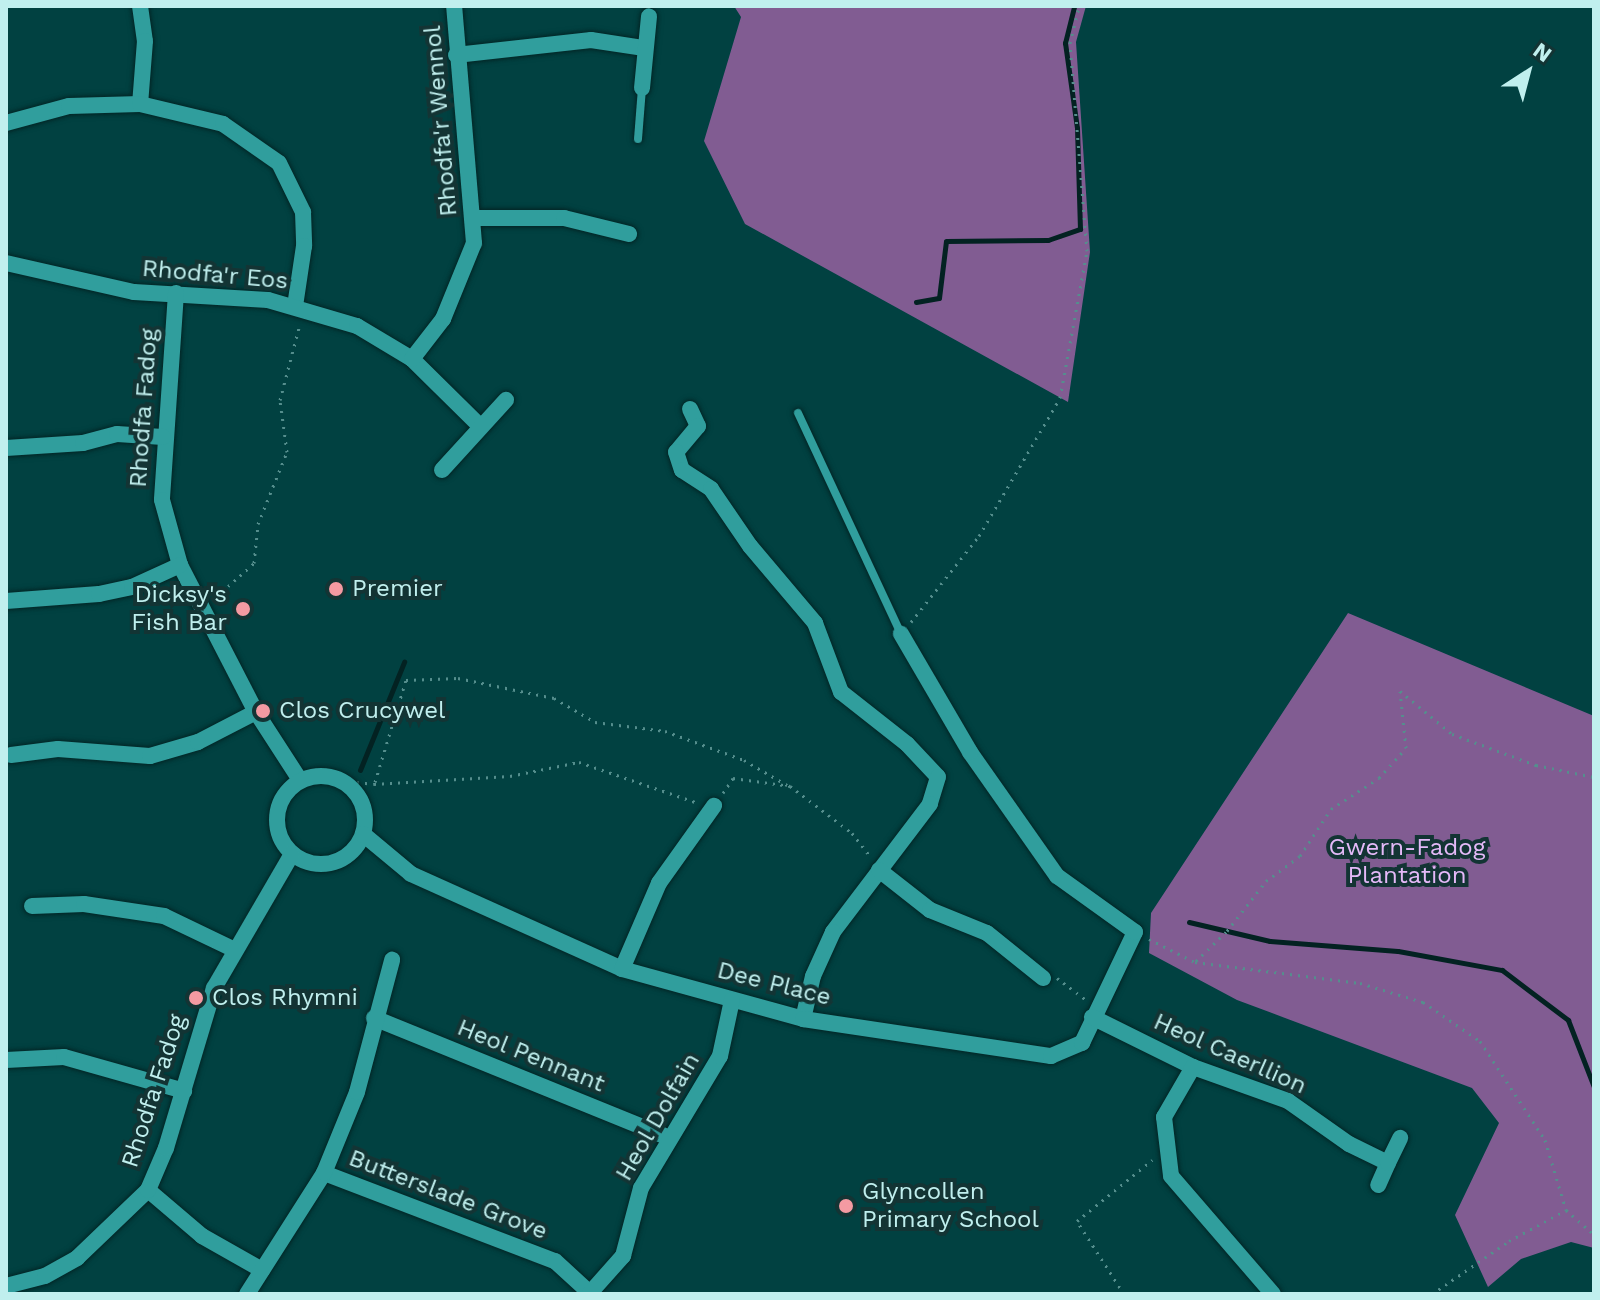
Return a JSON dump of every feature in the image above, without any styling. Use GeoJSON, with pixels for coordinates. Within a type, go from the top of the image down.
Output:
{"type":"FeatureCollection","features":[{"type":"Feature","properties":{"kind":"street"},"geometry":{"type":"LineString","coordinates":[[140,6],[145,41],[140,104]]}},
{"type":"Feature","properties":{"kind":"street","name":"Rhodfa'r Wennol"},"geometry":{"type":"LineString","coordinates":[[412,359],[443,319],[463,281],[475,218],[456,55],[454,6]]}},
{"type":"Feature","properties":{"kind":"street"},"geometry":{"type":"LineString","coordinates":[[642,88],[649,16]]}},
{"type":"Feature","properties":{"kind":"street"},"geometry":{"type":"LineString","coordinates":[[456,55],[591,40],[644,48]]}},
{"type":"Feature","properties":{"kind":"street"},"geometry":{"type":"LineString","coordinates":[[6,123],[69,106],[140,104],[223,124],[279,163],[303,212],[299,308]]}},
{"type":"Feature","properties":{"kind":"street"},"geometry":{"type":"LineString","coordinates":[[475,218],[564,218],[629,234]]}},
{"type":"Feature","properties":{"kind":"street","name":"Rhodfa'r Eos"},"geometry":{"type":"LineString","coordinates":[[6,263],[65,281],[134,292],[176,293],[299,308],[357,326],[412,359],[480,426]]}},
{"type":"Feature","properties":{"kind":"street","name":"Rhodfa Fadog"},"geometry":{"type":"LineString","coordinates":[[176,293],[163,437],[162,500],[180,565],[256,712],[300,780]]}},
{"type":"Feature","properties":{"kind":"street"},"geometry":{"type":"LineString","coordinates":[[442,470],[506,400]]}},
{"type":"Feature","properties":{"kind":"street"},"geometry":{"type":"LineString","coordinates":[[690,409],[698,426],[676,452],[682,470],[711,489],[750,546],[815,623],[841,692],[907,744],[938,777],[930,804],[833,932],[813,976],[803,1019]]}},
{"type":"Feature","properties":{"kind":"street"},"geometry":{"type":"LineString","coordinates":[[6,448],[83,443],[117,434],[163,437]]}},
{"type":"Feature","properties":{"kind":"street"},"geometry":{"type":"LineString","coordinates":[[6,601],[99,594],[132,587],[180,565]]}},
{"type":"Feature","properties":{"kind":"street"},"geometry":{"type":"LineString","coordinates":[[901,634],[970,752],[1057,876],[1135,932]]}},
{"type":"Feature","properties":{"kind":"street"},"geometry":{"type":"LineString","coordinates":[[11,755],[58,749],[150,756],[198,742],[256,712]]}},
{"type":"Feature","properties":{"kind":"street"},"geometry":{"type":"LineString","coordinates":[[315,776],[341,780],[364,809],[363,834],[339,861],[309,863],[292,854],[277,828],[277,810],[300,780],[315,776]]}},
{"type":"Feature","properties":{"kind":"street"},"geometry":{"type":"LineString","coordinates":[[622,969],[659,883],[714,806]]}},
{"type":"Feature","properties":{"kind":"street","name":"Dee Place"},"geometry":{"type":"LineString","coordinates":[[363,834],[411,874],[622,969],[803,1019],[1051,1056],[1082,1043],[1094,1012],[1135,932]]}},
{"type":"Feature","properties":{"kind":"street","name":"Rhodfa Fadog"},"geometry":{"type":"LineString","coordinates":[[6,1286],[45,1276],[77,1258],[148,1190],[184,1091],[204,1013],[235,950],[292,854]]}},
{"type":"Feature","properties":{"kind":"street"},"geometry":{"type":"LineString","coordinates":[[879,870],[930,910],[987,933],[1043,978]]}},
{"type":"Feature","properties":{"kind":"street"},"geometry":{"type":"LineString","coordinates":[[32,906],[84,904],[164,916],[235,950]]}},
{"type":"Feature","properties":{"kind":"street"},"geometry":{"type":"LineString","coordinates":[[247,1294],[324,1173],[357,1092],[374,1018],[392,960]]}},
{"type":"Feature","properties":{"kind":"street","name":"Heol Dolfain"},"geometry":{"type":"LineString","coordinates":[[590,1293],[623,1256],[641,1188],[720,1056],[732,1000]]}},
{"type":"Feature","properties":{"kind":"street","name":"Heol Caerllion"},"geometry":{"type":"LineString","coordinates":[[1094,1012],[1193,1067],[1288,1101],[1349,1144],[1388,1163]]}},
{"type":"Feature","properties":{"kind":"street","name":"Heol Pennant"},"geometry":{"type":"LineString","coordinates":[[374,1018],[670,1138]]}},
{"type":"Feature","properties":{"kind":"street"},"geometry":{"type":"LineString","coordinates":[[6,1060],[64,1057],[184,1091]]}},
{"type":"Feature","properties":{"kind":"street"},"geometry":{"type":"LineString","coordinates":[[1193,1067],[1164,1117],[1164,1150],[1171,1176],[1273,1294]]}},
{"type":"Feature","properties":{"kind":"street"},"geometry":{"type":"LineString","coordinates":[[1378,1185],[1400,1138]]}},
{"type":"Feature","properties":{"kind":"street","name":"Butterslade Grove"},"geometry":{"type":"LineString","coordinates":[[324,1173],[555,1261],[590,1293]]}},
{"type":"Feature","properties":{"kind":"street"},"geometry":{"type":"LineString","coordinates":[[148,1190],[202,1236],[262,1270]]}},
{"type":"Feature","properties":{"kind":"lane"},"geometry":{"type":"LineString","coordinates":[[638,139],[642,88]]}},
{"type":"Feature","properties":{"kind":"lane"},"geometry":{"type":"LineString","coordinates":[[798,413],[901,634]]}},
{"type":"Feature","properties":{"kind":"path"},"geometry":{"type":"LineString","coordinates":[[901,634],[979,536],[1060,398],[1087,251],[1070,43],[1079,6]]}},
{"type":"Feature","properties":{"kind":"path"},"geometry":{"type":"LineString","coordinates":[[206,616],[221,588],[254,563],[258,524],[287,452],[280,400],[299,308]]}},
{"type":"Feature","properties":{"kind":"path"},"geometry":{"type":"LineString","coordinates":[[374,784],[406,680],[458,678],[554,698],[595,722],[665,731],[744,760],[790,786],[852,833],[879,870]]}},
{"type":"Feature","properties":{"kind":"path"},"geometry":{"type":"LineString","coordinates":[[1195,962],[1227,931],[1266,881],[1300,856],[1331,809],[1379,778],[1406,748],[1400,691],[1452,734],[1536,765],[1594,777]]}},
{"type":"Feature","properties":{"kind":"path"},"geometry":{"type":"LineString","coordinates":[[341,780],[374,784],[510,776],[579,762],[649,783],[683,801],[714,806],[733,778],[790,786]]}},
{"type":"Feature","properties":{"kind":"path"},"geometry":{"type":"LineString","coordinates":[[1135,932],[1195,962],[1360,983],[1423,1002],[1480,1041],[1545,1140],[1566,1210],[1594,1234]]}},
{"type":"Feature","properties":{"kind":"path"},"geometry":{"type":"LineString","coordinates":[[1043,978],[1053,975],[1094,1012]]}},
{"type":"Feature","properties":{"kind":"path"},"geometry":{"type":"LineString","coordinates":[[1124,1294],[1077,1221],[1164,1150]]}},
{"type":"Feature","properties":{"kind":"path"},"geometry":{"type":"LineString","coordinates":[[1432,1294],[1566,1210]]}},
{"type":"Feature","properties":{"kind":"green space"},"geometry":{"type":"Polygon","coordinates":[[[734,6],[1086,6],[1076,42],[1090,252],[1068,402],[745,224],[704,141],[741,17],[734,6]]]}},
{"type":"Feature","properties":{"kind":"green space","name":"Gwern-Fadog Plantation"},"geometry":{"type":"Polygon","coordinates":[[[1348,613],[1594,716],[1594,1248],[1571,1242],[1521,1259],[1488,1287],[1455,1215],[1499,1123],[1472,1088],[1237,1000],[1149,953],[1151,913],[1348,613]]]}},
{"type":"Feature","properties":{"kind":"waterway"},"geometry":{"type":"LineString","coordinates":[[916,302],[939,298],[946,241],[1048,240],[1080,229],[1077,128],[1065,43],[1074,6]]}},
{"type":"Feature","properties":{"kind":"waterway"},"geometry":{"type":"LineString","coordinates":[[360,770],[404,662]]}},
{"type":"Feature","properties":{"kind":"waterway"},"geometry":{"type":"LineString","coordinates":[[1189,922],[1270,941],[1398,951],[1502,970],[1568,1020],[1594,1087]]}},
{"type":"Feature","properties":{"kind":"place","name":"Premier"},"geometry":{"type":"Point","coordinates":[336,589]}},
{"type":"Feature","properties":{"kind":"place","name":"Dicksy's Fish Bar"},"geometry":{"type":"Point","coordinates":[243,609]}},
{"type":"Feature","properties":{"kind":"place","name":"Clos Crucywel"},"geometry":{"type":"Point","coordinates":[263,711]}},
{"type":"Feature","properties":{"kind":"place","name":"Clos Rhymni"},"geometry":{"type":"Point","coordinates":[196,998]}},
{"type":"Feature","properties":{"kind":"place","name":"Glyncollen Primary School"},"geometry":{"type":"Point","coordinates":[846,1206]}}]}
